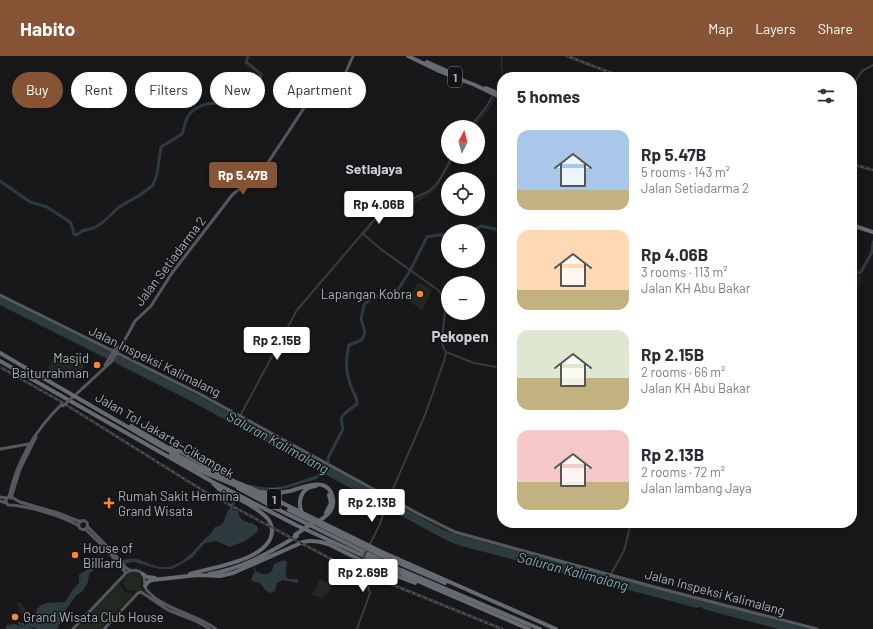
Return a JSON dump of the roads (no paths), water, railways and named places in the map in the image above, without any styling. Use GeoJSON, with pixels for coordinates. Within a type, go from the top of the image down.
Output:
{"type":"FeatureCollection","features":[{"type":"Feature","properties":{"kind":"highway","name":"1"},"geometry":{"type":"LineString","coordinates":[[408,56],[466,80],[497,95]]}},
{"type":"Feature","properties":{"kind":"highway","name":"1"},"geometry":{"type":"LineString","coordinates":[[412,56],[444,71]]}},
{"type":"Feature","properties":{"kind":"highway"},"geometry":{"type":"LineString","coordinates":[[857,228],[873,233]]}},
{"type":"Feature","properties":{"kind":"highway","name":"1"},"geometry":{"type":"LineString","coordinates":[[0,353],[188,465],[280,505],[386,558],[550,629]]}},
{"type":"Feature","properties":{"kind":"highway","name":"1"},"geometry":{"type":"LineString","coordinates":[[0,353],[164,448],[198,466],[262,493],[382,552],[556,629]]}},
{"type":"Feature","properties":{"kind":"highway","name":"Jalan Tol Jakarta–Cikampek"},"geometry":{"type":"LineString","coordinates":[[0,353],[250,495],[399,569],[540,629]]}},
{"type":"Feature","properties":{"kind":"highway","name":"Jalan Tol Jakarta–Cikampek"},"geometry":{"type":"LineString","coordinates":[[0,361],[211,481],[296,525],[429,586],[529,629]]}},
{"type":"Feature","properties":{"kind":"highway"},"geometry":{"type":"LineString","coordinates":[[126,424],[164,442],[242,485],[256,491],[276,494],[311,484],[323,485],[332,494],[333,505],[330,512],[270,552],[246,564],[222,572],[152,580],[145,586]]}},
{"type":"Feature","properties":{"kind":"highway"},"geometry":{"type":"LineString","coordinates":[[190,574],[221,566],[260,552],[266,546],[272,535],[271,523],[264,514],[219,489],[211,481]]}},
{"type":"Feature","properties":{"kind":"highway"},"geometry":{"type":"LineString","coordinates":[[318,520],[330,507],[330,496],[324,489],[317,486],[311,487],[303,492],[300,500],[300,507],[304,517],[331,533],[397,565],[399,569]]}},
{"type":"Feature","properties":{"kind":"highway"},"geometry":{"type":"LineString","coordinates":[[143,574],[150,578],[190,574],[221,568],[247,561],[296,535]]}},
{"type":"Feature","properties":{"kind":"highway"},"geometry":{"type":"LineString","coordinates":[[197,576],[220,576],[233,572],[303,542],[311,541],[328,544],[381,570],[417,584],[429,586]]}},
{"type":"Feature","properties":{"kind":"main road","name":"Jalan Setiadarma 2"},"geometry":{"type":"LineString","coordinates":[[30,444],[46,423],[63,405],[84,387],[110,361],[127,336],[131,326],[151,306],[168,278],[233,194],[261,173],[292,128],[308,100],[311,99],[326,104],[333,101],[353,56]]}},
{"type":"Feature","properties":{"kind":"main road","name":"Jalan Inspeksi Kalimalang"},"geometry":{"type":"LineString","coordinates":[[0,295],[240,416],[447,529],[464,535],[654,584],[817,629]]}},
{"type":"Feature","properties":{"kind":"main road"},"geometry":{"type":"LineString","coordinates":[[107,348],[119,346]]}},
{"type":"Feature","properties":{"kind":"main road"},"geometry":{"type":"LineString","coordinates":[[0,449],[30,444]]}},
{"type":"Feature","properties":{"kind":"main road"},"geometry":{"type":"LineString","coordinates":[[12,504],[10,498],[15,475],[24,452],[30,444]]}},
{"type":"Feature","properties":{"kind":"main road"},"geometry":{"type":"LineString","coordinates":[[6,503],[5,501],[10,498],[18,472],[30,444]]}},
{"type":"Feature","properties":{"kind":"main road"},"geometry":{"type":"LineString","coordinates":[[19,446],[23,448],[24,452]]}},
{"type":"Feature","properties":{"kind":"main road"},"geometry":{"type":"LineString","coordinates":[[1,499],[10,498],[64,519],[81,529],[86,528]]}},
{"type":"Feature","properties":{"kind":"main road"},"geometry":{"type":"LineString","coordinates":[[1,499],[9,505],[12,504],[58,513],[81,522],[85,522],[86,528],[126,568],[143,574],[146,589],[162,602],[179,611],[198,618],[216,629]]}},
{"type":"Feature","properties":{"kind":"main road"},"geometry":{"type":"LineString","coordinates":[[78,526],[81,522]]}},
{"type":"Feature","properties":{"kind":"main road"},"geometry":{"type":"LineString","coordinates":[[109,550],[126,573]]}},
{"type":"Feature","properties":{"kind":"main road"},"geometry":{"type":"LineString","coordinates":[[73,629],[130,570]]}},
{"type":"Feature","properties":{"kind":"main road"},"geometry":{"type":"LineString","coordinates":[[104,629],[138,593],[141,592],[168,610],[196,621],[210,629]]}},
{"type":"Feature","properties":{"kind":"street"},"geometry":{"type":"LineString","coordinates":[[857,78],[862,71],[873,65]]}},
{"type":"Feature","properties":{"kind":"street"},"geometry":{"type":"LineString","coordinates":[[476,120],[486,109],[494,93]]}},
{"type":"Feature","properties":{"kind":"street"},"geometry":{"type":"LineString","coordinates":[[240,416],[297,310],[378,216],[434,188],[448,164]]}},
{"type":"Feature","properties":{"kind":"street"},"geometry":{"type":"LineString","coordinates":[[362,233],[382,250],[444,296],[446,304],[442,340],[443,347],[446,352],[474,363],[497,367]]}},
{"type":"Feature","properties":{"kind":"street"},"geometry":{"type":"LineString","coordinates":[[357,629],[370,593],[361,574],[361,562],[380,524],[385,507],[390,499],[428,406],[446,352]]}},
{"type":"Feature","properties":{"kind":"street"},"geometry":{"type":"LineString","coordinates":[[611,574],[624,551],[630,528]]}},
{"type":"Feature","properties":{"kind":"water","name":"Saluran Kalimalang"},"geometry":{"type":"Polygon","coordinates":[[[0,297],[182,387],[443,530],[703,602],[705,601],[809,629],[778,629],[703,609],[702,607],[697,608],[458,545],[444,539],[187,399],[0,305],[0,297]]]}},
{"type":"Feature","properties":{"kind":"water"},"geometry":{"type":"Polygon","coordinates":[[[230,509],[238,511],[242,519],[245,521],[253,523],[258,528],[257,532],[245,541],[230,547],[216,541],[205,543],[192,558],[172,569],[159,569],[134,562],[95,569],[89,574],[88,582],[82,592],[76,595],[64,613],[57,629],[37,629],[34,627],[31,629],[6,629],[6,625],[15,624],[22,627],[23,625],[21,626],[18,622],[24,623],[25,625],[28,620],[36,615],[37,609],[46,603],[65,602],[79,583],[79,575],[90,569],[107,563],[132,559],[137,559],[161,567],[168,567],[179,563],[184,560],[210,534],[215,527],[222,524],[230,509]]]}},
{"type":"Feature","properties":{"kind":"water"},"geometry":{"type":"Polygon","coordinates":[[[284,560],[287,562],[287,577],[298,579],[298,583],[283,580],[277,583],[275,591],[270,593],[265,590],[261,584],[251,580],[255,571],[262,574],[268,574],[272,571],[274,564],[284,560]]]}},
{"type":"Feature","properties":{"kind":"waterway"},"geometry":{"type":"LineString","coordinates":[[0,181],[30,202],[47,207],[67,220],[71,223],[74,234],[77,235],[82,231],[94,228],[102,223],[119,207],[140,195],[153,185],[157,174],[161,147],[182,134],[188,116],[195,109],[202,105],[219,103],[255,103],[261,74],[246,62],[248,56]]}},
{"type":"Feature","properties":{"kind":"waterway"},"geometry":{"type":"LineString","coordinates":[[502,56],[502,72]]}},
{"type":"Feature","properties":{"kind":"waterway"},"geometry":{"type":"LineString","coordinates":[[479,120],[495,98]]}},
{"type":"Feature","properties":{"kind":"waterway"},"geometry":{"type":"LineString","coordinates":[[374,222],[378,218],[422,198],[435,189],[450,164]]}},
{"type":"Feature","properties":{"kind":"waterway"},"geometry":{"type":"LineString","coordinates":[[365,233],[372,224]]}},
{"type":"Feature","properties":{"kind":"waterway"},"geometry":{"type":"LineString","coordinates":[[485,227],[497,230]]}},
{"type":"Feature","properties":{"kind":"waterway"},"geometry":{"type":"LineString","coordinates":[[411,269],[427,237],[441,235]]}},
{"type":"Feature","properties":{"kind":"waterway"},"geometry":{"type":"LineString","coordinates":[[857,273],[861,272],[872,252],[873,242]]}},
{"type":"Feature","properties":{"kind":"waterway","name":"Saluran Kalimalang"},"geometry":{"type":"LineString","coordinates":[[328,462],[328,458],[343,429],[341,419],[344,414],[357,404],[348,378],[347,356],[349,345],[362,340],[365,332],[361,319],[364,305],[371,298],[397,291],[410,271]]}},
{"type":"Feature","properties":{"kind":"waterway","name":"Saluran Kalimalang"},"geometry":{"type":"LineString","coordinates":[[250,486],[266,489],[280,488],[314,478],[319,476],[321,472]]}},
{"type":"Feature","properties":{"kind":"waterway"},"geometry":{"type":"LineString","coordinates":[[231,509],[234,501]]}},
{"type":"Feature","properties":{"kind":"waterway"},"geometry":{"type":"LineString","coordinates":[[254,566],[255,571]]}},
{"type":"Feature","properties":{"kind":"railway"},"geometry":{"type":"LineString","coordinates":[[567,56],[609,72]]}},
{"type":"Feature","properties":{"kind":"railway"},"geometry":{"type":"LineString","coordinates":[[857,165],[873,170]]}},
{"type":"Feature","properties":{"kind":"railway"},"geometry":{"type":"LineString","coordinates":[[0,367],[60,401],[202,490],[329,558],[502,629]]}},
{"type":"Feature","properties":{"kind":"place","name":"Lapangan Kobra"},"geometry":{"type":"Point","coordinates":[420,294]}},
{"type":"Feature","properties":{"kind":"place","name":"Masjid Baiturrahman"},"geometry":{"type":"Point","coordinates":[97,365]}},
{"type":"Feature","properties":{"kind":"place","name":"Rumah Sakit Hermina Grand Wisata"},"geometry":{"type":"Point","coordinates":[109,503]}},
{"type":"Feature","properties":{"kind":"place","name":"House of Billiard"},"geometry":{"type":"Point","coordinates":[75,555]}},
{"type":"Feature","properties":{"kind":"place","name":"Grand Wisata Club House"},"geometry":{"type":"Point","coordinates":[15,617]}},
{"type":"Feature","properties":{"kind":"district","name":"Setiajaya"},"geometry":{"type":"Point","coordinates":[374,168]}},
{"type":"Feature","properties":{"kind":"district","name":"Pekopen"},"geometry":{"type":"Point","coordinates":[460,336]}}]}
